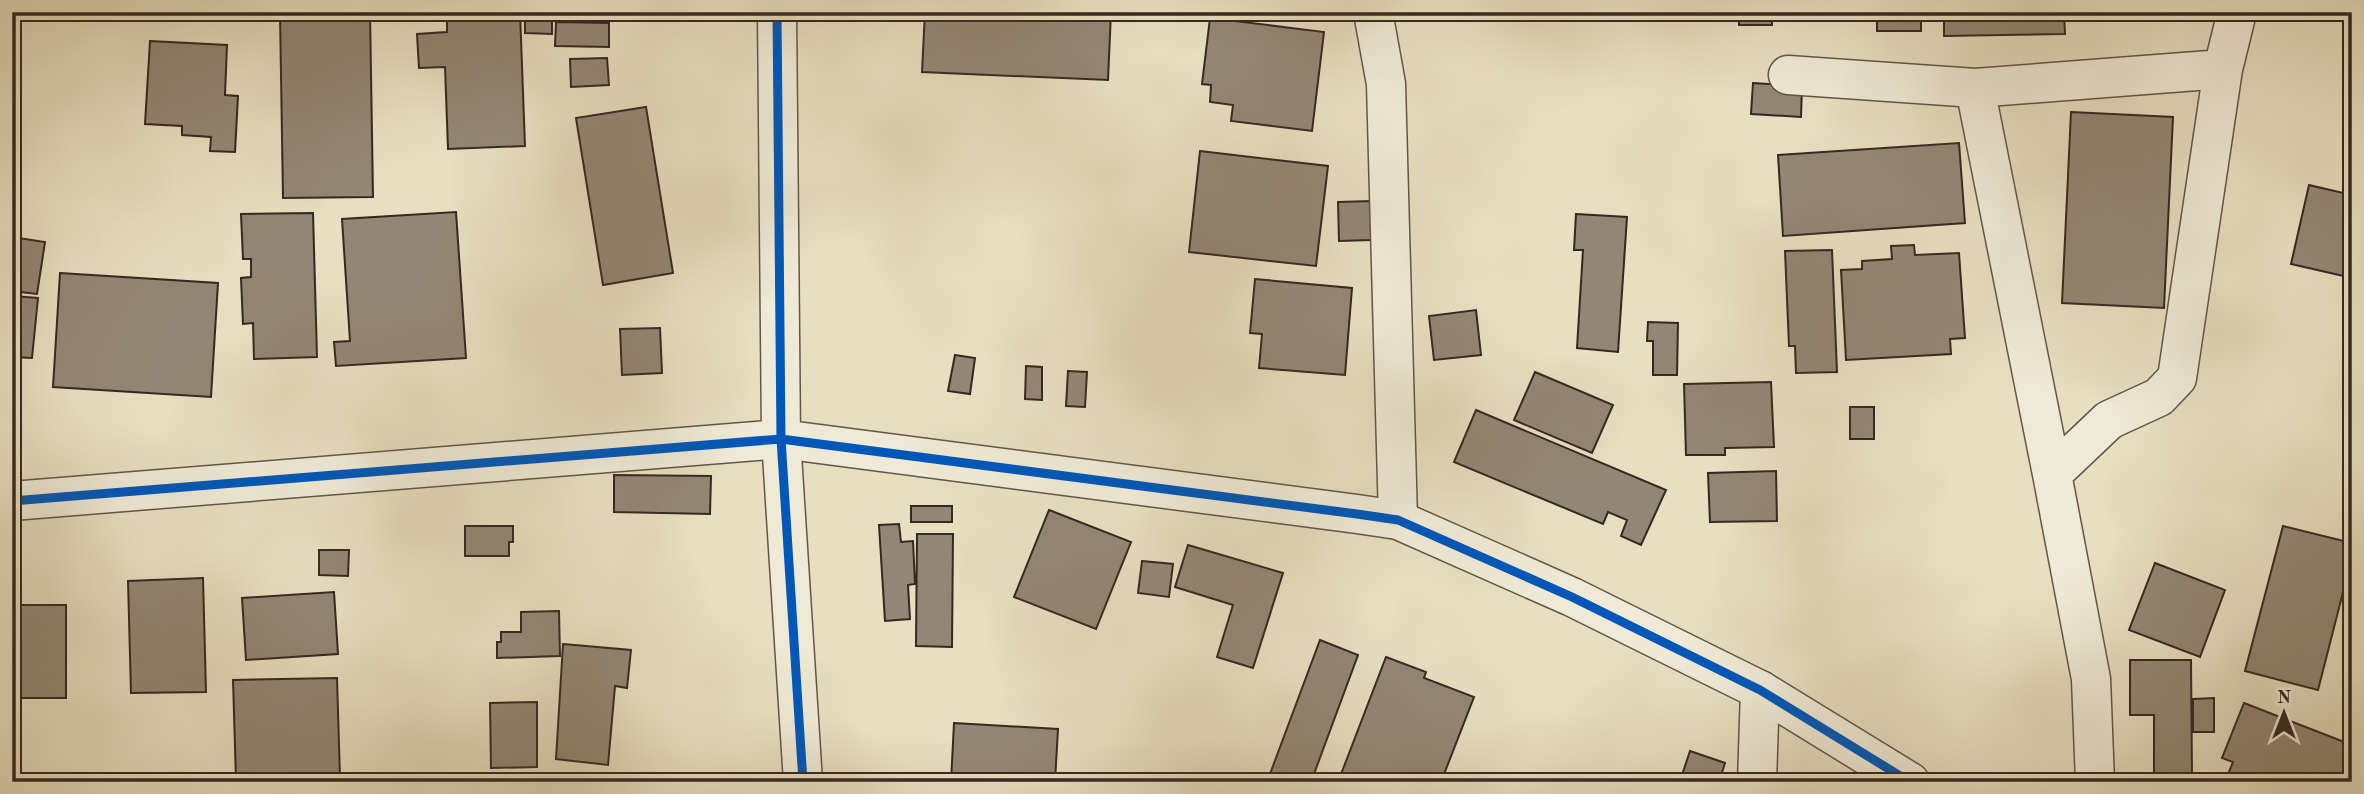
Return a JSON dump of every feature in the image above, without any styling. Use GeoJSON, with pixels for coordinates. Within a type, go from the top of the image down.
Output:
{"type":"FeatureCollection","features":[{"type":"Feature","properties":{"kind":"street"},"geometry":{"type":"LineString","coordinates":[[777,12],[781,439],[803,782]]}},
{"type":"Feature","properties":{"kind":"street"},"geometry":{"type":"LineString","coordinates":[[1373,12],[1387,83],[1398,520]]}},
{"type":"Feature","properties":{"kind":"street"},"geometry":{"type":"LineString","coordinates":[[2052,474],[2109,420],[2159,397],[2177,378],[2223,69],[2236,12]]}},
{"type":"Feature","properties":{"kind":"street"},"geometry":{"type":"LineString","coordinates":[[1788,75],[1975,88],[2223,69]]}},
{"type":"Feature","properties":{"kind":"street"},"geometry":{"type":"LineString","coordinates":[[1975,88],[2091,679],[2095,782]]}},
{"type":"Feature","properties":{"kind":"street"},"geometry":{"type":"LineString","coordinates":[[12,500],[781,439],[1398,520],[1572,597],[1760,690],[1910,782]]}},
{"type":"Feature","properties":{"kind":"street"},"geometry":{"type":"LineString","coordinates":[[1757,782],[1760,690]]}},
{"type":"Feature","properties":{"kind":"building"},"geometry":{"type":"Polygon","coordinates":[[[370,12],[373,197],[283,198],[280,13],[370,12]]]}},
{"type":"Feature","properties":{"kind":"building"},"geometry":{"type":"Polygon","coordinates":[[[447,12],[520,12],[525,146],[448,149],[445,67],[419,68],[417,34],[447,32],[447,12]]]}},
{"type":"Feature","properties":{"kind":"building"},"geometry":{"type":"Polygon","coordinates":[[[525,12],[552,12],[552,34],[525,33],[525,12]]]}},
{"type":"Feature","properties":{"kind":"building"},"geometry":{"type":"Polygon","coordinates":[[[925,12],[1111,12],[1108,80],[922,72],[925,12]]]}},
{"type":"Feature","properties":{"kind":"building"},"geometry":{"type":"Polygon","coordinates":[[[1311,12],[1350,12],[1350,17],[1311,17],[1311,12]]]}},
{"type":"Feature","properties":{"kind":"building"},"geometry":{"type":"Polygon","coordinates":[[[1664,12],[1703,12],[1703,20],[1664,19],[1664,12]]]}},
{"type":"Feature","properties":{"kind":"building"},"geometry":{"type":"Polygon","coordinates":[[[1739,12],[1800,12],[1800,15],[1772,15],[1772,25],[1739,25],[1739,12]]]}},
{"type":"Feature","properties":{"kind":"building"},"geometry":{"type":"Polygon","coordinates":[[[1877,12],[1921,12],[1921,31],[1877,31],[1877,12]]]}},
{"type":"Feature","properties":{"kind":"building"},"geometry":{"type":"Polygon","coordinates":[[[1944,12],[2064,12],[2065,34],[1944,36],[1944,12]]]}},
{"type":"Feature","properties":{"kind":"building"},"geometry":{"type":"Polygon","coordinates":[[[2182,12],[2215,12],[2214,18],[2182,12]]]}},
{"type":"Feature","properties":{"kind":"building"},"geometry":{"type":"Polygon","coordinates":[[[1210,18],[1324,32],[1312,131],[1231,121],[1233,105],[1210,102],[1211,85],[1202,84],[1210,18]]]}},
{"type":"Feature","properties":{"kind":"building"},"geometry":{"type":"Polygon","coordinates":[[[556,22],[609,23],[609,47],[555,46],[556,22]]]}},
{"type":"Feature","properties":{"kind":"building"},"geometry":{"type":"Polygon","coordinates":[[[150,41],[227,45],[225,95],[238,96],[235,152],[210,151],[211,137],[182,135],[182,126],[145,124],[150,41]]]}},
{"type":"Feature","properties":{"kind":"building"},"geometry":{"type":"Polygon","coordinates":[[[607,58],[609,85],[571,87],[570,59],[607,58]]]}},
{"type":"Feature","properties":{"kind":"building"},"geometry":{"type":"Polygon","coordinates":[[[12,76],[21,143],[12,144],[12,76]]]}},
{"type":"Feature","properties":{"kind":"building"},"geometry":{"type":"Polygon","coordinates":[[[1753,83],[1802,86],[1801,117],[1751,114],[1753,83]]]}},
{"type":"Feature","properties":{"kind":"building"},"geometry":{"type":"Polygon","coordinates":[[[646,107],[673,273],[603,285],[576,118],[646,107]]]}},
{"type":"Feature","properties":{"kind":"building"},"geometry":{"type":"Polygon","coordinates":[[[2071,112],[2173,117],[2164,308],[2062,303],[2071,112]]]}},
{"type":"Feature","properties":{"kind":"building"},"geometry":{"type":"Polygon","coordinates":[[[1959,143],[1965,223],[1783,236],[1778,155],[1959,143]]]}},
{"type":"Feature","properties":{"kind":"building"},"geometry":{"type":"Polygon","coordinates":[[[1200,151],[1328,166],[1316,266],[1189,252],[1200,151]]]}},
{"type":"Feature","properties":{"kind":"building"},"geometry":{"type":"Polygon","coordinates":[[[2309,185],[2352,195],[2352,278],[2291,264],[2309,185]]]}},
{"type":"Feature","properties":{"kind":"building"},"geometry":{"type":"Polygon","coordinates":[[[1371,201],[1372,240],[1339,241],[1338,202],[1371,201]]]}},
{"type":"Feature","properties":{"kind":"building"},"geometry":{"type":"Polygon","coordinates":[[[456,212],[466,358],[336,366],[334,342],[350,341],[342,219],[456,212]]]}},
{"type":"Feature","properties":{"kind":"building"},"geometry":{"type":"Polygon","coordinates":[[[313,213],[317,357],[254,359],[253,323],[243,324],[241,278],[251,277],[251,259],[243,259],[241,214],[313,213]]]}},
{"type":"Feature","properties":{"kind":"building"},"geometry":{"type":"Polygon","coordinates":[[[1576,214],[1627,217],[1618,352],[1577,348],[1583,250],[1574,250],[1576,214]]]}},
{"type":"Feature","properties":{"kind":"building"},"geometry":{"type":"Polygon","coordinates":[[[12,237],[45,242],[37,294],[12,291],[12,237]]]}},
{"type":"Feature","properties":{"kind":"building"},"geometry":{"type":"Polygon","coordinates":[[[1914,245],[1915,255],[1959,253],[1965,338],[1950,339],[1951,354],[1846,360],[1841,270],[1862,269],[1862,261],[1892,259],[1891,246],[1914,245]]]}},
{"type":"Feature","properties":{"kind":"building"},"geometry":{"type":"Polygon","coordinates":[[[1832,250],[1837,372],[1796,373],[1795,346],[1789,346],[1785,251],[1832,250]]]}},
{"type":"Feature","properties":{"kind":"building"},"geometry":{"type":"Polygon","coordinates":[[[60,273],[218,283],[211,397],[53,387],[60,273]]]}},
{"type":"Feature","properties":{"kind":"building"},"geometry":{"type":"Polygon","coordinates":[[[1255,279],[1352,288],[1345,375],[1259,368],[1262,334],[1250,333],[1255,279]]]}},
{"type":"Feature","properties":{"kind":"building"},"geometry":{"type":"Polygon","coordinates":[[[12,296],[38,298],[32,358],[12,357],[12,296]]]}},
{"type":"Feature","properties":{"kind":"building"},"geometry":{"type":"Polygon","coordinates":[[[1476,310],[1481,355],[1434,360],[1429,316],[1476,310]]]}},
{"type":"Feature","properties":{"kind":"building"},"geometry":{"type":"Polygon","coordinates":[[[1648,322],[1678,323],[1677,375],[1653,375],[1653,341],[1647,341],[1648,322]]]}},
{"type":"Feature","properties":{"kind":"building"},"geometry":{"type":"Polygon","coordinates":[[[660,328],[662,373],[622,375],[620,329],[660,328]]]}},
{"type":"Feature","properties":{"kind":"building"},"geometry":{"type":"Polygon","coordinates":[[[955,355],[975,358],[970,394],[948,391],[955,355]]]}},
{"type":"Feature","properties":{"kind":"building"},"geometry":{"type":"Polygon","coordinates":[[[1026,366],[1042,367],[1042,400],[1025,399],[1026,366]]]}},
{"type":"Feature","properties":{"kind":"building"},"geometry":{"type":"Polygon","coordinates":[[[1068,371],[1087,372],[1085,407],[1066,406],[1068,371]]]}},
{"type":"Feature","properties":{"kind":"building"},"geometry":{"type":"Polygon","coordinates":[[[1535,372],[1613,405],[1592,453],[1514,420],[1535,372]]]}},
{"type":"Feature","properties":{"kind":"building"},"geometry":{"type":"Polygon","coordinates":[[[1771,382],[1774,447],[1725,448],[1725,455],[1686,455],[1684,384],[1771,382]]]}},
{"type":"Feature","properties":{"kind":"building"},"geometry":{"type":"Polygon","coordinates":[[[1850,407],[1874,407],[1874,439],[1850,439],[1850,407]]]}},
{"type":"Feature","properties":{"kind":"building"},"geometry":{"type":"Polygon","coordinates":[[[1476,410],[1666,490],[1641,545],[1621,536],[1627,520],[1608,512],[1603,524],[1454,462],[1476,410]]]}},
{"type":"Feature","properties":{"kind":"building"},"geometry":{"type":"Polygon","coordinates":[[[1776,471],[1777,521],[1710,522],[1708,473],[1776,471]]]}},
{"type":"Feature","properties":{"kind":"building"},"geometry":{"type":"Polygon","coordinates":[[[614,475],[711,476],[710,514],[614,512],[614,475]]]}},
{"type":"Feature","properties":{"kind":"building"},"geometry":{"type":"Polygon","coordinates":[[[911,506],[952,506],[952,522],[911,522],[911,506]]]}},
{"type":"Feature","properties":{"kind":"building"},"geometry":{"type":"Polygon","coordinates":[[[1049,510],[1131,542],[1096,629],[1014,597],[1049,510]]]}},
{"type":"Feature","properties":{"kind":"building"},"geometry":{"type":"Polygon","coordinates":[[[899,524],[901,542],[913,541],[915,584],[908,585],[910,619],[885,621],[879,525],[899,524]]]}},
{"type":"Feature","properties":{"kind":"building"},"geometry":{"type":"Polygon","coordinates":[[[465,526],[513,526],[513,542],[509,542],[509,556],[465,556],[465,526]]]}},
{"type":"Feature","properties":{"kind":"building"},"geometry":{"type":"Polygon","coordinates":[[[2283,526],[2352,543],[2352,557],[2318,690],[2245,671],[2283,526]]]}},
{"type":"Feature","properties":{"kind":"building"},"geometry":{"type":"Polygon","coordinates":[[[917,534],[953,534],[952,647],[916,646],[917,534]]]}},
{"type":"Feature","properties":{"kind":"building"},"geometry":{"type":"Polygon","coordinates":[[[1188,545],[1283,573],[1253,668],[1217,657],[1233,605],[1175,587],[1188,545]]]}},
{"type":"Feature","properties":{"kind":"building"},"geometry":{"type":"Polygon","coordinates":[[[319,550],[349,550],[348,576],[319,575],[319,550]]]}},
{"type":"Feature","properties":{"kind":"building"},"geometry":{"type":"Polygon","coordinates":[[[12,557],[20,557],[20,593],[12,593],[12,557]]]}},
{"type":"Feature","properties":{"kind":"building"},"geometry":{"type":"Polygon","coordinates":[[[1142,561],[1173,564],[1169,597],[1138,593],[1142,561]]]}},
{"type":"Feature","properties":{"kind":"building"},"geometry":{"type":"Polygon","coordinates":[[[2155,563],[2225,590],[2200,657],[2129,630],[2155,563]]]}},
{"type":"Feature","properties":{"kind":"building"},"geometry":{"type":"Polygon","coordinates":[[[203,578],[206,692],[131,693],[128,581],[203,578]]]}},
{"type":"Feature","properties":{"kind":"building"},"geometry":{"type":"Polygon","coordinates":[[[334,592],[338,654],[246,660],[242,598],[334,592]]]}},
{"type":"Feature","properties":{"kind":"building"},"geometry":{"type":"Polygon","coordinates":[[[12,605],[66,605],[66,698],[12,698],[12,605]]]}},
{"type":"Feature","properties":{"kind":"building"},"geometry":{"type":"Polygon","coordinates":[[[559,611],[560,656],[497,658],[497,642],[501,642],[501,632],[521,632],[521,612],[559,611]]]}},
{"type":"Feature","properties":{"kind":"building"},"geometry":{"type":"Polygon","coordinates":[[[1320,640],[1358,655],[1311,782],[1267,782],[1320,640]]]}},
{"type":"Feature","properties":{"kind":"building"},"geometry":{"type":"Polygon","coordinates":[[[563,644],[631,650],[627,688],[615,686],[608,765],[556,759],[563,644]]]}},
{"type":"Feature","properties":{"kind":"building"},"geometry":{"type":"Polygon","coordinates":[[[1386,657],[1426,672],[1424,678],[1474,697],[1441,782],[1338,782],[1386,657]]]}},
{"type":"Feature","properties":{"kind":"building"},"geometry":{"type":"Polygon","coordinates":[[[2130,660],[2191,660],[2192,775],[2154,776],[2154,715],[2130,715],[2130,660]]]}},
{"type":"Feature","properties":{"kind":"building"},"geometry":{"type":"Polygon","coordinates":[[[337,678],[340,778],[236,780],[233,680],[337,678]]]}},
{"type":"Feature","properties":{"kind":"building"},"geometry":{"type":"Polygon","coordinates":[[[2214,698],[2214,732],[2193,732],[2193,699],[2214,698]]]}},
{"type":"Feature","properties":{"kind":"building"},"geometry":{"type":"Polygon","coordinates":[[[537,702],[537,767],[491,768],[490,703],[537,702]]]}},
{"type":"Feature","properties":{"kind":"building"},"geometry":{"type":"Polygon","coordinates":[[[2244,703],[2352,745],[2352,782],[2225,782],[2233,762],[2222,758],[2244,703]]]}},
{"type":"Feature","properties":{"kind":"building"},"geometry":{"type":"Polygon","coordinates":[[[954,723],[1058,729],[1055,782],[951,782],[954,723]]]}},
{"type":"Feature","properties":{"kind":"building"},"geometry":{"type":"Polygon","coordinates":[[[1690,751],[1725,763],[1719,782],[1680,781],[1690,751]]]}},
{"type":"Feature","properties":{"kind":"cycle path"},"geometry":{"type":"LineString","coordinates":[[777,12],[781,439],[803,782]]}},
{"type":"Feature","properties":{"kind":"cycle path"},"geometry":{"type":"LineString","coordinates":[[12,501],[781,439],[1398,520],[1572,597],[1760,690],[1910,782]]}}]}
